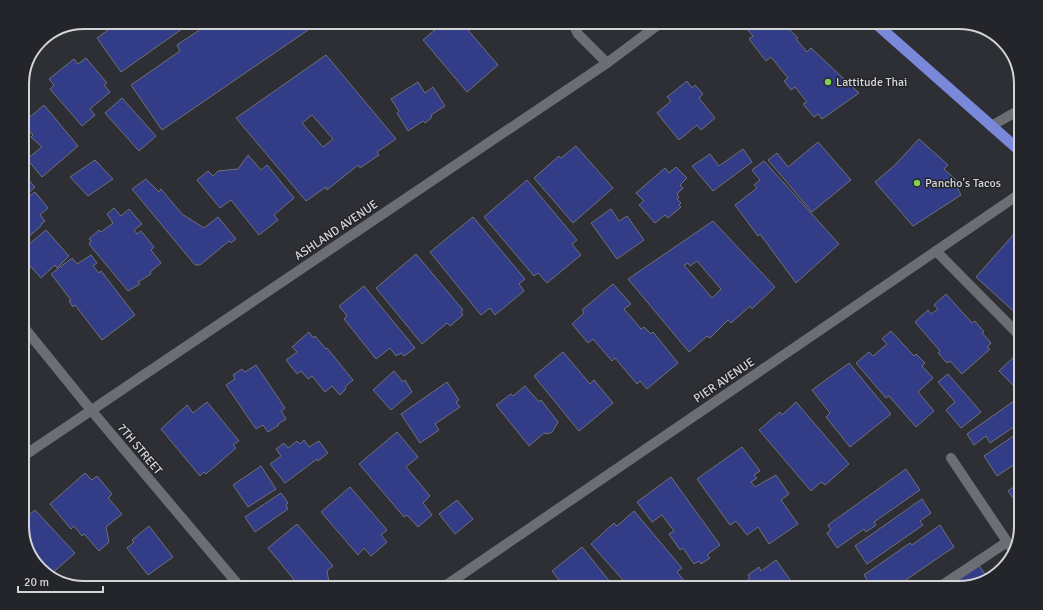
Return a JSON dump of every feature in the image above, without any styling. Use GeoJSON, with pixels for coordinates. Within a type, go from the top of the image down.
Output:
{"type":"FeatureCollection","features":[{"type":"Feature","properties":{"kind":"highway"},"geometry":{"type":"LineString","coordinates":[[882,29],[1014,146]]}},
{"type":"Feature","properties":{"kind":"street"},"geometry":{"type":"LineString","coordinates":[[576,29],[578,34],[607,63]]}},
{"type":"Feature","properties":{"kind":"street","name":"ASHLAND AVENUE"},"geometry":{"type":"LineString","coordinates":[[29,452],[607,63],[653,29]]}},
{"type":"Feature","properties":{"kind":"street"},"geometry":{"type":"LineString","coordinates":[[991,126],[1014,112]]}},
{"type":"Feature","properties":{"kind":"street","name":"PIER AVENUE"},"geometry":{"type":"LineString","coordinates":[[452,581],[1014,198]]}},
{"type":"Feature","properties":{"kind":"street"},"geometry":{"type":"LineString","coordinates":[[936,251],[1014,330]]}},
{"type":"Feature","properties":{"kind":"street","name":"7TH STREET"},"geometry":{"type":"LineString","coordinates":[[29,334],[234,581]]}},
{"type":"Feature","properties":{"kind":"street"},"geometry":{"type":"LineString","coordinates":[[951,458],[1010,546]]}},
{"type":"Feature","properties":{"kind":"street"},"geometry":{"type":"LineString","coordinates":[[948,581],[1007,542]]}},
{"type":"Feature","properties":{"kind":"building"},"geometry":{"type":"Polygon","coordinates":[[[109,29],[182,29],[121,72],[97,38],[109,29]]]}},
{"type":"Feature","properties":{"kind":"building"},"geometry":{"type":"Polygon","coordinates":[[[201,29],[308,30],[162,130],[131,85],[180,51],[177,45],[201,29]]]}},
{"type":"Feature","properties":{"kind":"building"},"geometry":{"type":"Polygon","coordinates":[[[436,29],[467,29],[498,65],[467,92],[423,40],[436,29]]]}},
{"type":"Feature","properties":{"kind":"building"},"geometry":{"type":"Polygon","coordinates":[[[747,29],[788,29],[798,38],[796,39],[807,52],[811,48],[859,93],[822,119],[818,114],[814,117],[803,104],[807,102],[795,87],[791,90],[784,81],[788,78],[771,57],[766,61],[749,39],[753,36],[747,29]]]}},
{"type":"Feature","properties":{"kind":"building"},"geometry":{"type":"Polygon","coordinates":[[[326,55],[396,139],[377,152],[379,155],[360,168],[358,165],[327,190],[326,187],[306,201],[236,118],[326,55]],[[312,115],[302,123],[323,147],[333,139],[312,115]]]}},
{"type":"Feature","properties":{"kind":"building"},"geometry":{"type":"Polygon","coordinates":[[[86,58],[107,83],[104,85],[110,92],[90,109],[95,115],[82,126],[50,89],[54,85],[49,79],[74,59],[78,64],[86,58]]]}},
{"type":"Feature","properties":{"kind":"building"},"geometry":{"type":"Polygon","coordinates":[[[687,81],[692,88],[695,85],[703,94],[699,98],[715,118],[701,130],[697,125],[679,140],[657,113],[671,101],[667,97],[687,81]]]}},
{"type":"Feature","properties":{"kind":"building"},"geometry":{"type":"Polygon","coordinates":[[[418,82],[425,93],[433,87],[445,106],[431,115],[432,117],[425,123],[423,121],[408,131],[397,113],[399,111],[391,99],[418,82]]]}},
{"type":"Feature","properties":{"kind":"building"},"geometry":{"type":"Polygon","coordinates":[[[122,98],[156,136],[139,151],[105,113],[122,98]]]}},
{"type":"Feature","properties":{"kind":"building"},"geometry":{"type":"Polygon","coordinates":[[[44,105],[78,146],[42,177],[29,161],[29,157],[42,147],[31,137],[33,135],[29,130],[29,118],[44,105]]]}},
{"type":"Feature","properties":{"kind":"building","name":"Pancho's Tacos"},"geometry":{"type":"Polygon","coordinates":[[[919,139],[948,165],[944,169],[958,182],[956,185],[961,195],[913,226],[875,182],[894,166],[919,139]]]}},
{"type":"Feature","properties":{"kind":"building"},"geometry":{"type":"Polygon","coordinates":[[[818,142],[851,180],[812,212],[768,160],[777,153],[788,167],[818,142]]]}},
{"type":"Feature","properties":{"kind":"building"},"geometry":{"type":"Polygon","coordinates":[[[576,146],[613,188],[573,223],[534,178],[559,156],[561,158],[576,146]]]}},
{"type":"Feature","properties":{"kind":"building"},"geometry":{"type":"Polygon","coordinates":[[[743,149],[752,162],[713,191],[692,166],[710,154],[719,166],[743,149]]]}},
{"type":"Feature","properties":{"kind":"building"},"geometry":{"type":"Polygon","coordinates":[[[248,155],[261,170],[267,165],[294,198],[274,215],[278,220],[259,235],[231,200],[220,208],[197,180],[208,171],[213,176],[218,171],[238,169],[248,155]]]}},
{"type":"Feature","properties":{"kind":"building"},"geometry":{"type":"Polygon","coordinates":[[[95,160],[113,179],[88,196],[70,177],[95,160]]]}},
{"type":"Feature","properties":{"kind":"building"},"geometry":{"type":"Polygon","coordinates":[[[764,161],[839,244],[796,283],[760,234],[758,236],[735,205],[757,188],[754,185],[760,180],[752,170],[764,161]]]}},
{"type":"Feature","properties":{"kind":"building"},"geometry":{"type":"Polygon","coordinates":[[[676,167],[687,178],[680,185],[683,188],[677,194],[679,197],[677,199],[681,203],[679,205],[681,207],[668,218],[665,215],[655,223],[639,205],[644,201],[636,193],[665,168],[669,173],[676,167]]]}},
{"type":"Feature","properties":{"kind":"building"},"geometry":{"type":"Polygon","coordinates":[[[146,179],[159,192],[161,189],[182,214],[204,228],[218,217],[236,239],[231,243],[229,241],[200,265],[195,265],[132,189],[146,179]]]}},
{"type":"Feature","properties":{"kind":"building"},"geometry":{"type":"Polygon","coordinates":[[[527,180],[577,240],[572,244],[581,255],[547,283],[538,273],[534,276],[484,217],[527,180]]]}},
{"type":"Feature","properties":{"kind":"building"},"geometry":{"type":"Polygon","coordinates":[[[29,181],[35,187],[29,193],[29,181]]]}},
{"type":"Feature","properties":{"kind":"building"},"geometry":{"type":"Polygon","coordinates":[[[35,192],[48,208],[40,215],[45,221],[29,237],[29,196],[35,192]]]}},
{"type":"Feature","properties":{"kind":"building"},"geometry":{"type":"Polygon","coordinates":[[[114,208],[121,216],[129,209],[142,224],[134,230],[137,234],[141,231],[154,247],[151,250],[161,263],[150,272],[151,274],[138,282],[140,284],[128,291],[89,244],[91,241],[89,239],[99,230],[101,232],[113,223],[107,214],[114,208]]]}},
{"type":"Feature","properties":{"kind":"building"},"geometry":{"type":"Polygon","coordinates":[[[611,209],[619,221],[627,216],[644,240],[617,259],[591,223],[611,209]]]}},
{"type":"Feature","properties":{"kind":"building"},"geometry":{"type":"Polygon","coordinates":[[[473,217],[525,279],[519,284],[524,291],[495,315],[490,308],[481,315],[430,252],[473,217]]]}},
{"type":"Feature","properties":{"kind":"building"},"geometry":{"type":"Polygon","coordinates":[[[713,221],[775,287],[752,309],[750,306],[731,323],[728,320],[710,338],[707,336],[689,352],[628,279],[713,221]],[[697,261],[690,266],[688,263],[684,265],[712,298],[721,289],[697,261]]]}},
{"type":"Feature","properties":{"kind":"building"},"geometry":{"type":"Polygon","coordinates":[[[46,230],[69,256],[57,268],[55,265],[41,278],[29,265],[29,244],[46,230]]]}},
{"type":"Feature","properties":{"kind":"building"},"geometry":{"type":"Polygon","coordinates":[[[1014,234],[1014,312],[976,277],[1014,234]]]}},
{"type":"Feature","properties":{"kind":"building"},"geometry":{"type":"Polygon","coordinates":[[[416,254],[463,310],[461,312],[463,315],[450,326],[447,323],[422,344],[376,288],[416,254]]]}},
{"type":"Feature","properties":{"kind":"building"},"geometry":{"type":"Polygon","coordinates":[[[91,255],[97,263],[93,266],[99,273],[101,271],[135,315],[102,340],[75,305],[73,307],[69,301],[71,300],[51,274],[72,258],[77,264],[91,255]]]}},
{"type":"Feature","properties":{"kind":"building"},"geometry":{"type":"Polygon","coordinates":[[[613,284],[631,304],[624,309],[641,329],[644,327],[651,334],[653,332],[678,363],[647,389],[640,381],[637,384],[615,358],[612,361],[593,339],[588,343],[572,324],[584,313],[582,310],[613,284]]]}},
{"type":"Feature","properties":{"kind":"building"},"geometry":{"type":"Polygon","coordinates":[[[364,286],[415,348],[404,356],[401,353],[396,356],[390,348],[376,359],[344,319],[347,316],[339,306],[364,286]]]}},
{"type":"Feature","properties":{"kind":"building"},"geometry":{"type":"Polygon","coordinates":[[[946,294],[972,323],[975,321],[984,332],[982,333],[991,343],[987,347],[990,349],[962,374],[950,361],[947,363],[938,353],[940,351],[915,322],[928,310],[931,314],[938,309],[934,305],[946,294]]]}},
{"type":"Feature","properties":{"kind":"building"},"geometry":{"type":"Polygon","coordinates":[[[891,331],[914,356],[916,354],[925,363],[922,366],[933,378],[918,392],[934,411],[916,427],[889,396],[886,398],[856,363],[869,352],[873,356],[887,344],[882,339],[891,331]]]}},
{"type":"Feature","properties":{"kind":"building"},"geometry":{"type":"Polygon","coordinates":[[[309,332],[313,338],[315,336],[326,349],[327,348],[353,380],[345,387],[346,389],[340,395],[332,386],[325,392],[312,376],[308,379],[301,371],[297,374],[286,360],[297,352],[292,347],[309,332]]]}},
{"type":"Feature","properties":{"kind":"building"},"geometry":{"type":"Polygon","coordinates":[[[563,352],[590,384],[594,380],[613,403],[579,431],[534,376],[563,352]]]}},
{"type":"Feature","properties":{"kind":"building"},"geometry":{"type":"Polygon","coordinates":[[[1014,357],[1014,386],[999,371],[1014,357]]]}},
{"type":"Feature","properties":{"kind":"building"},"geometry":{"type":"Polygon","coordinates":[[[849,363],[891,414],[850,447],[826,417],[830,413],[812,390],[849,363]]]}},
{"type":"Feature","properties":{"kind":"building"},"geometry":{"type":"Polygon","coordinates":[[[256,365],[285,408],[281,411],[286,419],[268,432],[263,425],[256,429],[226,385],[235,379],[233,375],[242,369],[245,372],[256,365]]]}},
{"type":"Feature","properties":{"kind":"building"},"geometry":{"type":"Polygon","coordinates":[[[394,371],[403,382],[405,380],[412,392],[391,410],[373,390],[394,371]]]}},
{"type":"Feature","properties":{"kind":"building"},"geometry":{"type":"Polygon","coordinates":[[[948,374],[981,412],[961,428],[946,410],[955,402],[938,382],[948,374]]]}},
{"type":"Feature","properties":{"kind":"building"},"geometry":{"type":"Polygon","coordinates":[[[447,382],[459,400],[456,402],[460,407],[435,424],[439,430],[420,443],[401,414],[447,382]]]}},
{"type":"Feature","properties":{"kind":"building"},"geometry":{"type":"Polygon","coordinates":[[[525,386],[539,402],[541,400],[558,422],[552,432],[547,434],[544,433],[529,446],[496,405],[511,394],[513,396],[525,386]]]}},
{"type":"Feature","properties":{"kind":"building"},"geometry":{"type":"Polygon","coordinates":[[[1014,401],[1014,427],[990,443],[986,436],[974,445],[967,434],[1014,401]]]}},
{"type":"Feature","properties":{"kind":"building"},"geometry":{"type":"Polygon","coordinates":[[[207,402],[239,441],[233,445],[236,448],[206,474],[204,472],[200,476],[161,429],[187,405],[193,413],[207,402]]]}},
{"type":"Feature","properties":{"kind":"building"},"geometry":{"type":"Polygon","coordinates":[[[796,402],[849,464],[825,485],[821,482],[811,491],[759,430],[780,412],[782,415],[796,402]]]}},
{"type":"Feature","properties":{"kind":"building"},"geometry":{"type":"Polygon","coordinates":[[[397,432],[418,457],[406,467],[430,496],[423,503],[432,515],[418,527],[407,515],[404,517],[359,464],[397,432]]]}},
{"type":"Feature","properties":{"kind":"building"},"geometry":{"type":"Polygon","coordinates":[[[1014,436],[1014,465],[997,476],[984,456],[1014,436]]]}},
{"type":"Feature","properties":{"kind":"building"},"geometry":{"type":"Polygon","coordinates":[[[304,440],[309,447],[319,441],[328,453],[318,461],[317,459],[285,483],[270,464],[281,456],[276,449],[284,443],[288,448],[297,441],[300,444],[304,440]]]}},
{"type":"Feature","properties":{"kind":"building"},"geometry":{"type":"Polygon","coordinates":[[[742,447],[760,471],[754,475],[757,478],[751,482],[755,487],[776,475],[789,494],[781,500],[798,524],[769,544],[758,527],[747,535],[736,521],[730,525],[697,479],[742,447]]]}},
{"type":"Feature","properties":{"kind":"building"},"geometry":{"type":"Polygon","coordinates":[[[261,466],[276,489],[248,507],[233,485],[261,466]]]}},
{"type":"Feature","properties":{"kind":"building"},"geometry":{"type":"Polygon","coordinates":[[[906,469],[920,490],[874,522],[876,525],[866,532],[864,529],[837,548],[827,533],[831,530],[828,525],[906,469]]]}},
{"type":"Feature","properties":{"kind":"building"},"geometry":{"type":"Polygon","coordinates":[[[85,473],[92,480],[97,476],[112,494],[108,498],[122,514],[106,527],[109,542],[99,551],[84,534],[82,536],[74,526],[71,529],[50,504],[85,473]]]}},
{"type":"Feature","properties":{"kind":"building"},"geometry":{"type":"Polygon","coordinates":[[[671,477],[720,545],[707,555],[710,558],[701,564],[699,561],[694,564],[683,548],[680,550],[669,534],[674,531],[662,515],[652,522],[637,502],[671,477]]]}},
{"type":"Feature","properties":{"kind":"building"},"geometry":{"type":"Polygon","coordinates":[[[350,487],[387,530],[381,535],[387,542],[371,556],[364,548],[358,555],[321,512],[350,487]]]}},
{"type":"Feature","properties":{"kind":"building"},"geometry":{"type":"Polygon","coordinates":[[[1014,487],[1014,499],[1008,491],[1014,487]]]}},
{"type":"Feature","properties":{"kind":"building"},"geometry":{"type":"Polygon","coordinates":[[[281,493],[288,503],[286,505],[288,509],[255,532],[245,517],[281,493]]]}},
{"type":"Feature","properties":{"kind":"building"},"geometry":{"type":"Polygon","coordinates":[[[922,499],[931,513],[920,521],[923,525],[867,564],[855,546],[922,499]]]}},
{"type":"Feature","properties":{"kind":"building"},"geometry":{"type":"Polygon","coordinates":[[[457,500],[473,519],[455,534],[439,514],[457,500]]]}},
{"type":"Feature","properties":{"kind":"building"},"geometry":{"type":"Polygon","coordinates":[[[35,510],[75,553],[54,572],[38,556],[32,544],[29,529],[29,515],[35,510]]]}},
{"type":"Feature","properties":{"kind":"building"},"geometry":{"type":"Polygon","coordinates":[[[634,511],[682,568],[677,572],[684,581],[624,581],[591,544],[614,523],[617,526],[634,511]]]}},
{"type":"Feature","properties":{"kind":"building"},"geometry":{"type":"Polygon","coordinates":[[[297,524],[333,566],[327,571],[329,581],[295,581],[268,548],[297,524]]]}},
{"type":"Feature","properties":{"kind":"building"},"geometry":{"type":"Polygon","coordinates":[[[940,525],[954,547],[904,581],[868,581],[864,575],[910,543],[912,545],[940,525]]]}},
{"type":"Feature","properties":{"kind":"building"},"geometry":{"type":"Polygon","coordinates":[[[149,526],[173,557],[148,575],[127,548],[134,542],[132,540],[149,526]]]}},
{"type":"Feature","properties":{"kind":"building"},"geometry":{"type":"Polygon","coordinates":[[[582,547],[609,581],[560,581],[552,571],[582,547]]]}},
{"type":"Feature","properties":{"kind":"building"},"geometry":{"type":"Polygon","coordinates":[[[776,560],[791,581],[746,581],[750,578],[748,575],[759,567],[761,571],[776,560]]]}},
{"type":"Feature","properties":{"kind":"building"},"geometry":{"type":"Polygon","coordinates":[[[978,564],[985,574],[966,581],[953,581],[978,564]]]}},
{"type":"Feature","properties":{"kind":"place","name":"Lattitude Thai"},"geometry":{"type":"Point","coordinates":[828,82]}},
{"type":"Feature","properties":{"kind":"place","name":"Pancho's Tacos"},"geometry":{"type":"Point","coordinates":[917,183]}}]}
